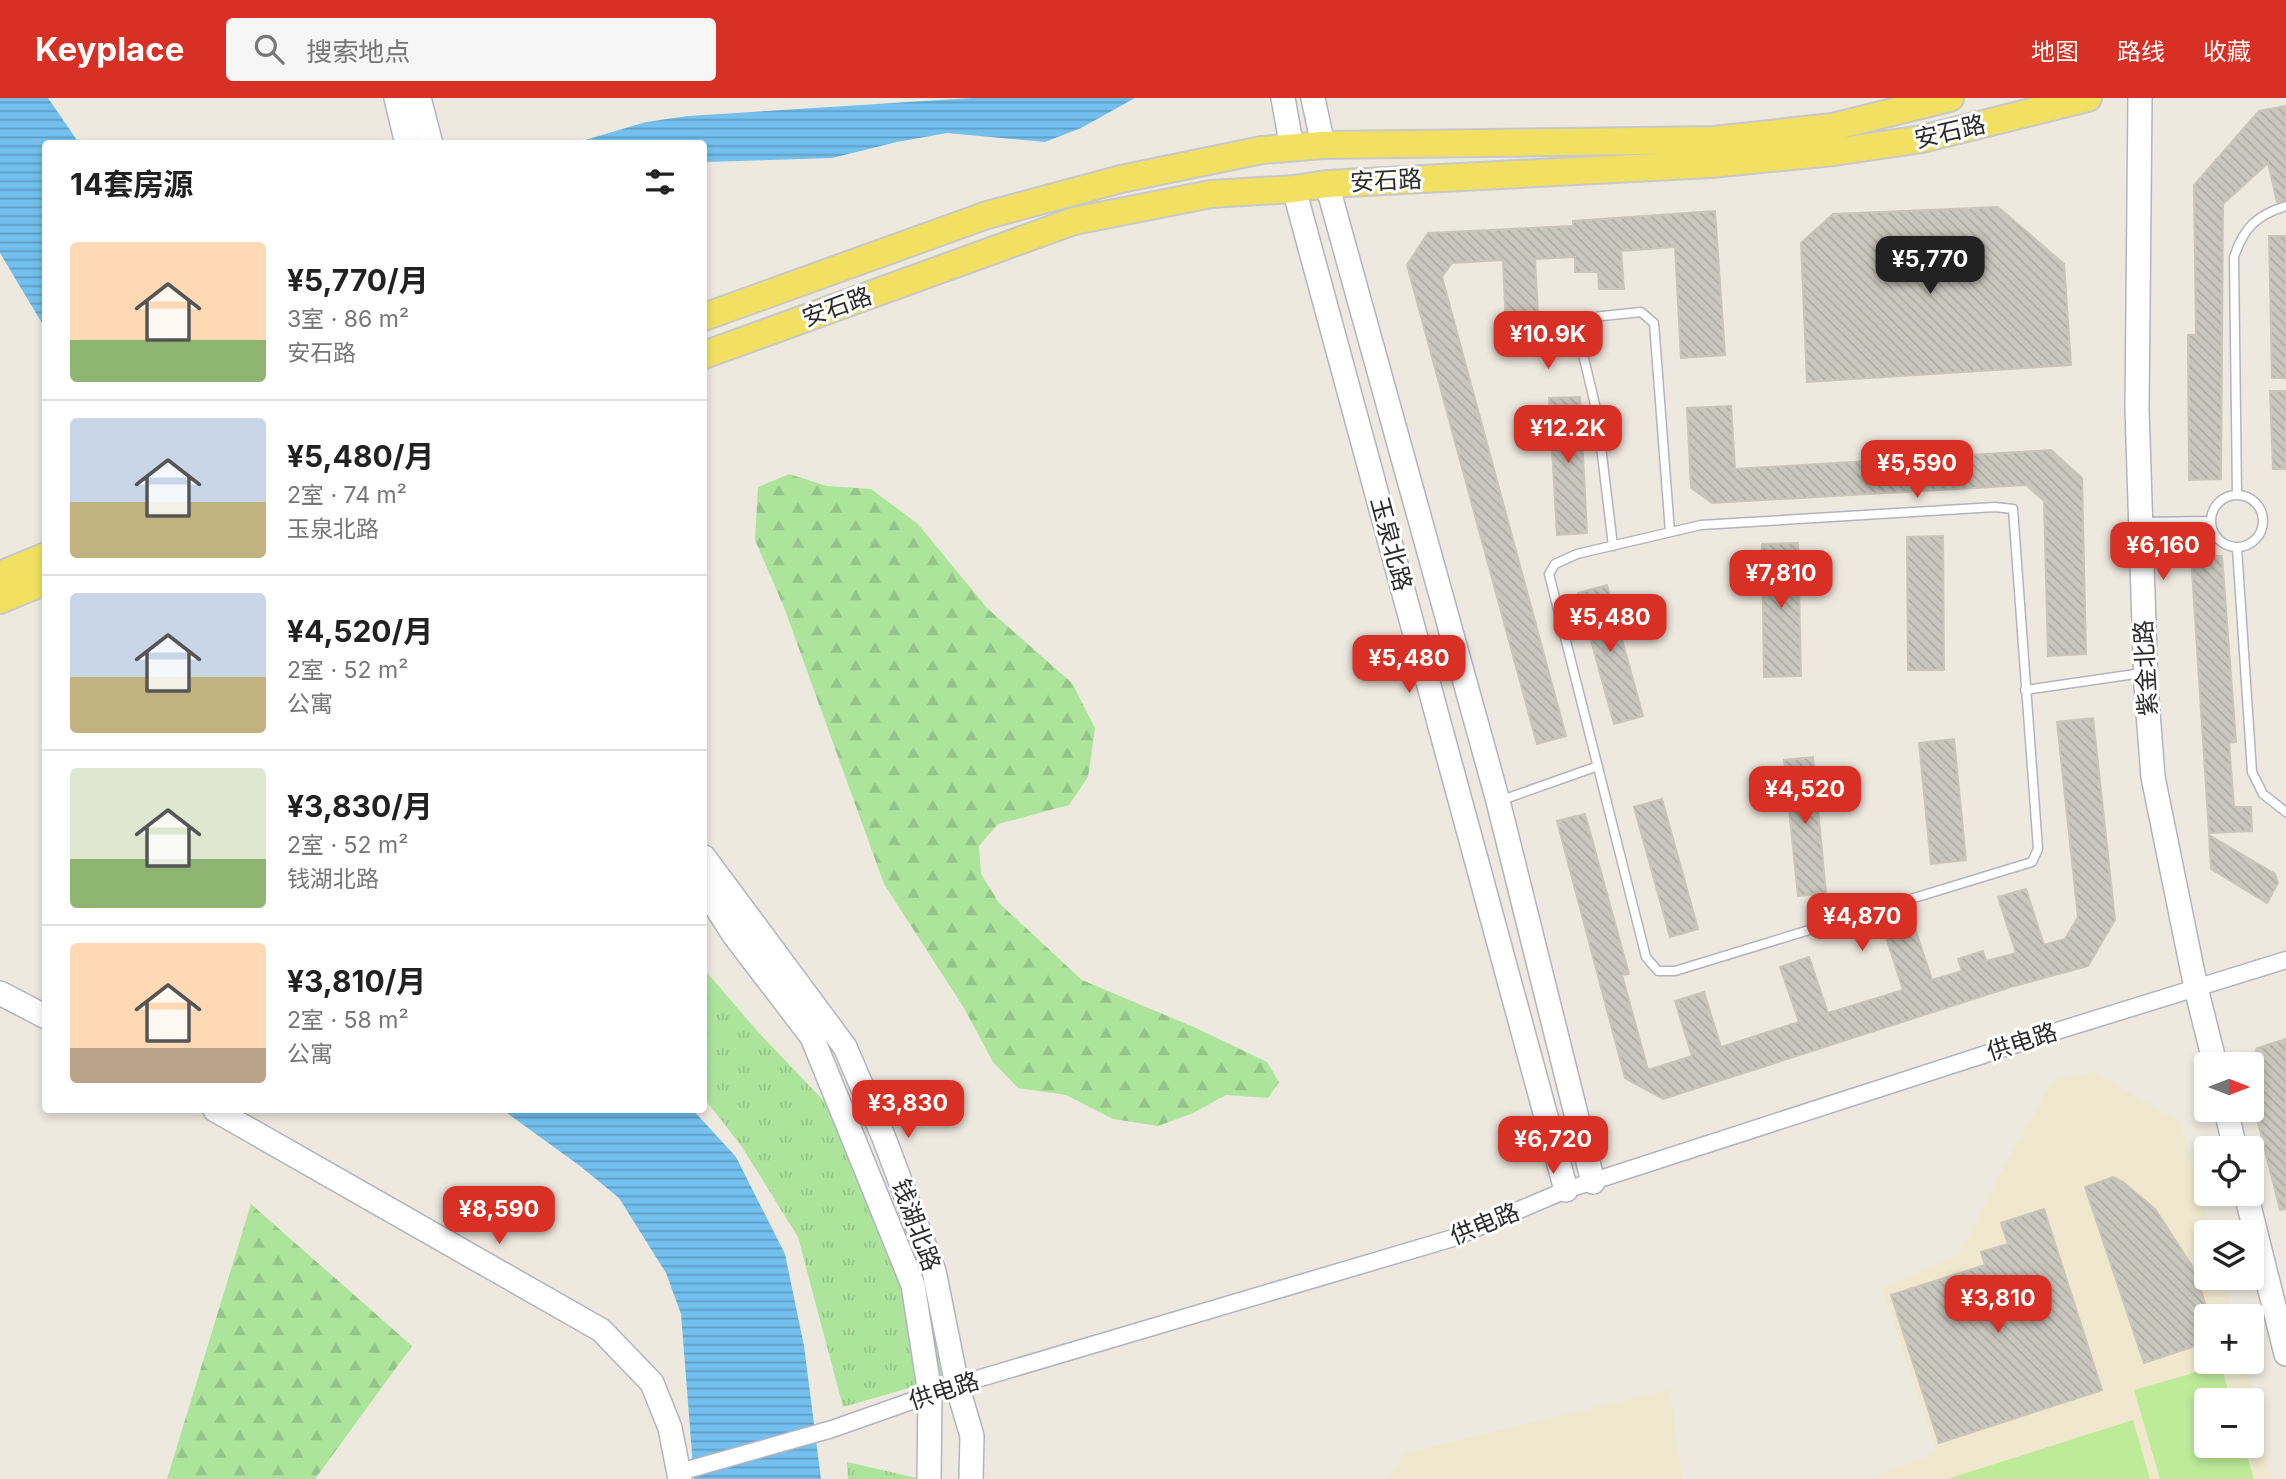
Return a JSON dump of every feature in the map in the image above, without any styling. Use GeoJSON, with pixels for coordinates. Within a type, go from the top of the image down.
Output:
{"type":"FeatureCollection","features":[{"type":"Feature","properties":{"kind":"main road","name":"安石路"},"geometry":{"type":"LineString","coordinates":[[707,316],[987,215],[1121,179],[1262,150],[1323,145],[1714,140],[1832,127],[1950,98]]}},
{"type":"Feature","properties":{"kind":"main road","name":"安石路"},"geometry":{"type":"LineString","coordinates":[[707,354],[1074,220],[1211,194],[1294,189],[1327,184],[1711,164],[1834,152],[1922,139],[2088,98]]}},
{"type":"Feature","properties":{"kind":"main road","name":"玉泉北路"},"geometry":{"type":"LineString","coordinates":[[1323,145],[1327,184]]}},
{"type":"Feature","properties":{"kind":"main road","name":"玉泉北路"},"geometry":{"type":"LineString","coordinates":[[1292,148],[1294,189]]}},
{"type":"Feature","properties":{"kind":"main road"},"geometry":{"type":"LineString","coordinates":[[0,575],[42,558]]}},
{"type":"Feature","properties":{"kind":"main road"},"geometry":{"type":"LineString","coordinates":[[0,600],[42,583]]}},
{"type":"Feature","properties":{"kind":"street"},"geometry":{"type":"LineString","coordinates":[[396,98],[406,140]]}},
{"type":"Feature","properties":{"kind":"street"},"geometry":{"type":"LineString","coordinates":[[419,98],[430,140]]}},
{"type":"Feature","properties":{"kind":"street","name":"玉泉北路"},"geometry":{"type":"LineString","coordinates":[[1283,98],[1292,148]]}},
{"type":"Feature","properties":{"kind":"street","name":"玉泉北路"},"geometry":{"type":"LineString","coordinates":[[1312,98],[1323,145]]}},
{"type":"Feature","properties":{"kind":"street","name":"紫金北路"},"geometry":{"type":"LineString","coordinates":[[2140,98],[2137,409],[2146,673],[2153,777],[2211,1052]]}},
{"type":"Feature","properties":{"kind":"street","name":"玉泉北路"},"geometry":{"type":"LineString","coordinates":[[1327,184],[1498,802],[1593,1182]]}},
{"type":"Feature","properties":{"kind":"street","name":"玉泉北路"},"geometry":{"type":"LineString","coordinates":[[1294,189],[1566,1190]]}},
{"type":"Feature","properties":{"kind":"street","name":"钱湖北路"},"geometry":{"type":"LineString","coordinates":[[707,861],[845,1047],[884,1138],[933,1270],[957,1385],[972,1436],[971,1479]]}},
{"type":"Feature","properties":{"kind":"street","name":"钱湖北路"},"geometry":{"type":"LineString","coordinates":[[707,893],[734,935],[812,1037],[913,1285],[930,1395],[929,1479]]}},
{"type":"Feature","properties":{"kind":"street","name":"供电路"},"geometry":{"type":"LineString","coordinates":[[687,1473],[832,1429],[957,1385],[1452,1238],[1566,1190],[2043,1035],[2286,960]]}},
{"type":"Feature","properties":{"kind":"street"},"geometry":{"type":"LineString","coordinates":[[0,993],[42,1015]]}},
{"type":"Feature","properties":{"kind":"street"},"geometry":{"type":"LineString","coordinates":[[220,1113],[601,1329],[652,1382],[687,1473]]}},
{"type":"Feature","properties":{"kind":"street"},"geometry":{"type":"LineString","coordinates":[[2249,1206],[2286,1354]]}},
{"type":"Feature","properties":{"kind":"lane"},"geometry":{"type":"LineString","coordinates":[[2237,495],[2234,257],[2249,226],[2268,212],[2286,206]]}},
{"type":"Feature","properties":{"kind":"lane"},"geometry":{"type":"LineString","coordinates":[[1614,546],[1597,413],[1577,329],[1584,318],[1641,312],[1654,323],[1670,532]]}},
{"type":"Feature","properties":{"kind":"lane"},"geometry":{"type":"LineString","coordinates":[[2237,495],[2250,498],[2260,508],[2263,522],[2260,535],[2250,544],[2237,548],[2224,544],[2214,535],[2210,521],[2214,508],[2224,498],[2237,495]]}},
{"type":"Feature","properties":{"kind":"lane"},"geometry":{"type":"LineString","coordinates":[[1995,507],[2013,509],[2038,849],[2032,862],[1675,971],[1658,971],[1646,957],[1549,574],[1555,564],[1577,554],[1614,546],[1701,525],[1995,507]]}},
{"type":"Feature","properties":{"kind":"lane"},"geometry":{"type":"LineString","coordinates":[[2140,522],[2210,521]]}},
{"type":"Feature","properties":{"kind":"lane"},"geometry":{"type":"LineString","coordinates":[[2237,548],[2252,772],[2263,794],[2286,811]]}},
{"type":"Feature","properties":{"kind":"lane"},"geometry":{"type":"LineString","coordinates":[[2025,690],[2146,673]]}},
{"type":"Feature","properties":{"kind":"lane"},"geometry":{"type":"LineString","coordinates":[[1498,802],[1598,766]]}},
{"type":"Feature","properties":{"kind":"shaded area"},"geometry":{"type":"Polygon","coordinates":[[[2095,1072],[2180,1122],[2194,1173],[2194,1206],[2203,1206],[2207,1220],[2194,1220],[2194,1290],[2226,1290],[2231,1304],[2194,1304],[2194,1374],[2249,1374],[2252,1388],[2194,1388],[2194,1458],[2264,1458],[2264,1443],[2272,1479],[1870,1479],[1937,1452],[1882,1288],[1959,1255],[2001,1172],[2053,1080],[2095,1072]]]}},
{"type":"Feature","properties":{"kind":"shaded area"},"geometry":{"type":"Polygon","coordinates":[[[1670,1389],[1682,1479],[1388,1479],[1405,1453],[1670,1389]]]}},
{"type":"Feature","properties":{"kind":"green space"},"geometry":{"type":"Polygon","coordinates":[[[789,474],[827,486],[871,489],[917,523],[988,609],[1072,683],[1095,728],[1088,777],[1069,805],[998,824],[979,846],[981,874],[999,903],[1082,980],[1196,1028],[1267,1062],[1279,1082],[1268,1098],[1226,1095],[1193,1113],[1158,1126],[1113,1119],[1066,1095],[1018,1088],[993,1062],[964,1008],[884,884],[785,610],[755,540],[758,487],[789,474]]]}},
{"type":"Feature","properties":{"kind":"green space"},"geometry":{"type":"Polygon","coordinates":[[[707,972],[759,1033],[822,1099],[879,1175],[929,1291],[951,1376],[843,1407],[798,1237],[742,1147],[707,1102],[707,972]]]}},
{"type":"Feature","properties":{"kind":"green space"},"geometry":{"type":"Polygon","coordinates":[[[251,1204],[412,1346],[315,1479],[167,1479],[251,1204]]]}},
{"type":"Feature","properties":{"kind":"green space"},"geometry":{"type":"Polygon","coordinates":[[[2194,1373],[2224,1374],[2228,1388],[2194,1388],[2194,1458],[2248,1458],[2254,1479],[2160,1479],[2134,1390],[2194,1373]]]}},
{"type":"Feature","properties":{"kind":"green space"},"geometry":{"type":"Polygon","coordinates":[[[2133,1420],[2150,1479],[1947,1479],[2133,1420]]]}},
{"type":"Feature","properties":{"kind":"green space"},"geometry":{"type":"Polygon","coordinates":[[[847,1462],[921,1479],[848,1479],[847,1462]]]}},
{"type":"Feature","properties":{"kind":"water"},"geometry":{"type":"Polygon","coordinates":[[[0,98],[48,98],[77,140],[42,140],[42,323],[0,253],[0,98]]]}},
{"type":"Feature","properties":{"kind":"water"},"geometry":{"type":"Polygon","coordinates":[[[972,98],[1135,98],[1081,128],[1045,142],[947,133],[832,158],[707,162],[707,140],[585,140],[646,122],[688,116],[972,98]]]}},
{"type":"Feature","properties":{"kind":"water"},"geometry":{"type":"Polygon","coordinates":[[[507,1113],[696,1113],[736,1157],[785,1254],[804,1346],[821,1479],[694,1479],[681,1314],[666,1273],[619,1198],[507,1113]]]}},
{"type":"Feature","properties":{"kind":"building"},"geometry":{"type":"Polygon","coordinates":[[[2286,106],[2286,200],[2277,202],[2268,163],[2223,204],[2221,479],[2189,480],[2188,335],[2196,335],[2194,185],[2259,111],[2286,106]]]}},
{"type":"Feature","properties":{"kind":"building"},"geometry":{"type":"Polygon","coordinates":[[[1998,207],[2064,264],[2071,365],[1807,382],[1801,243],[1833,214],[1998,207]]]}},
{"type":"Feature","properties":{"kind":"building"},"geometry":{"type":"Polygon","coordinates":[[[1715,211],[1725,355],[1681,358],[1675,247],[1621,251],[1624,289],[1599,289],[1598,272],[1575,272],[1575,257],[1535,259],[1540,352],[1507,353],[1503,260],[1452,263],[1442,277],[1566,736],[1537,744],[1407,265],[1428,233],[1573,226],[1573,221],[1715,211]]]}},
{"type":"Feature","properties":{"kind":"building"},"geometry":{"type":"Polygon","coordinates":[[[2269,236],[2286,236],[2286,378],[2272,378],[2269,236]]]}},
{"type":"Feature","properties":{"kind":"building"},"geometry":{"type":"Polygon","coordinates":[[[2270,391],[2286,391],[2286,469],[2273,469],[2270,391]]]}},
{"type":"Feature","properties":{"kind":"building"},"geometry":{"type":"Polygon","coordinates":[[[1580,397],[1587,533],[1557,535],[1549,398],[1580,397]]]}},
{"type":"Feature","properties":{"kind":"building"},"geometry":{"type":"Polygon","coordinates":[[[1731,406],[1735,469],[2051,450],[2082,478],[2086,654],[2048,656],[2044,501],[2026,485],[1712,503],[1691,488],[1687,408],[1731,406]]]}},
{"type":"Feature","properties":{"kind":"building"},"geometry":{"type":"Polygon","coordinates":[[[1943,536],[1944,670],[1908,670],[1907,537],[1943,536]]]}},
{"type":"Feature","properties":{"kind":"building"},"geometry":{"type":"Polygon","coordinates":[[[1798,543],[1801,676],[1764,677],[1762,544],[1798,543]]]}},
{"type":"Feature","properties":{"kind":"building"},"geometry":{"type":"Polygon","coordinates":[[[2213,546],[2214,556],[2222,556],[2236,742],[2229,743],[2234,807],[2251,807],[2252,831],[2209,833],[2191,556],[2199,556],[2198,547],[2213,546]]]}},
{"type":"Feature","properties":{"kind":"building"},"geometry":{"type":"Polygon","coordinates":[[[1607,585],[1643,716],[1614,724],[1578,593],[1607,585]]]}},
{"type":"Feature","properties":{"kind":"building"},"geometry":{"type":"Polygon","coordinates":[[[2093,718],[2115,920],[2088,966],[2014,986],[1663,1099],[1625,1078],[1557,821],[1585,814],[1629,974],[1622,975],[1648,1070],[1692,1056],[1675,1001],[1704,992],[1721,1047],[1799,1022],[1780,967],[1809,957],[1828,1013],[1903,990],[1885,934],[1914,925],[1932,980],[1962,971],[1958,959],[1983,951],[1986,961],[2016,953],[1998,897],[2026,889],[2044,945],[2065,939],[2078,917],[2057,722],[2093,718]]]}},
{"type":"Feature","properties":{"kind":"building"},"geometry":{"type":"Polygon","coordinates":[[[1954,739],[1966,860],[1931,864],[1919,743],[1954,739]]]}},
{"type":"Feature","properties":{"kind":"building"},"geometry":{"type":"Polygon","coordinates":[[[1813,757],[1826,893],[1798,896],[1784,760],[1813,757]]]}},
{"type":"Feature","properties":{"kind":"building"},"geometry":{"type":"Polygon","coordinates":[[[1662,799],[1698,929],[1670,937],[1634,807],[1662,799]]]}},
{"type":"Feature","properties":{"kind":"building"},"geometry":{"type":"Polygon","coordinates":[[[2209,835],[2275,874],[2278,883],[2267,903],[2211,869],[2209,835]]]}},
{"type":"Feature","properties":{"kind":"building"},"geometry":{"type":"Polygon","coordinates":[[[2286,1039],[2286,1209],[2280,1210],[2264,1147],[2264,1136],[2261,1136],[2258,1122],[2264,1122],[2264,1052],[2255,1052],[2257,1048],[2286,1039]]]}},
{"type":"Feature","properties":{"kind":"building"},"geometry":{"type":"Polygon","coordinates":[[[2113,1177],[2155,1209],[2194,1269],[2194,1290],[2201,1290],[2205,1304],[2194,1304],[2194,1346],[2144,1363],[2085,1187],[2113,1177]]]}},
{"type":"Feature","properties":{"kind":"building"},"geometry":{"type":"Polygon","coordinates":[[[2044,1209],[2102,1390],[1939,1443],[1891,1295],[1985,1265],[1981,1252],[2008,1244],[2001,1223],[2044,1209]]]}}]}
